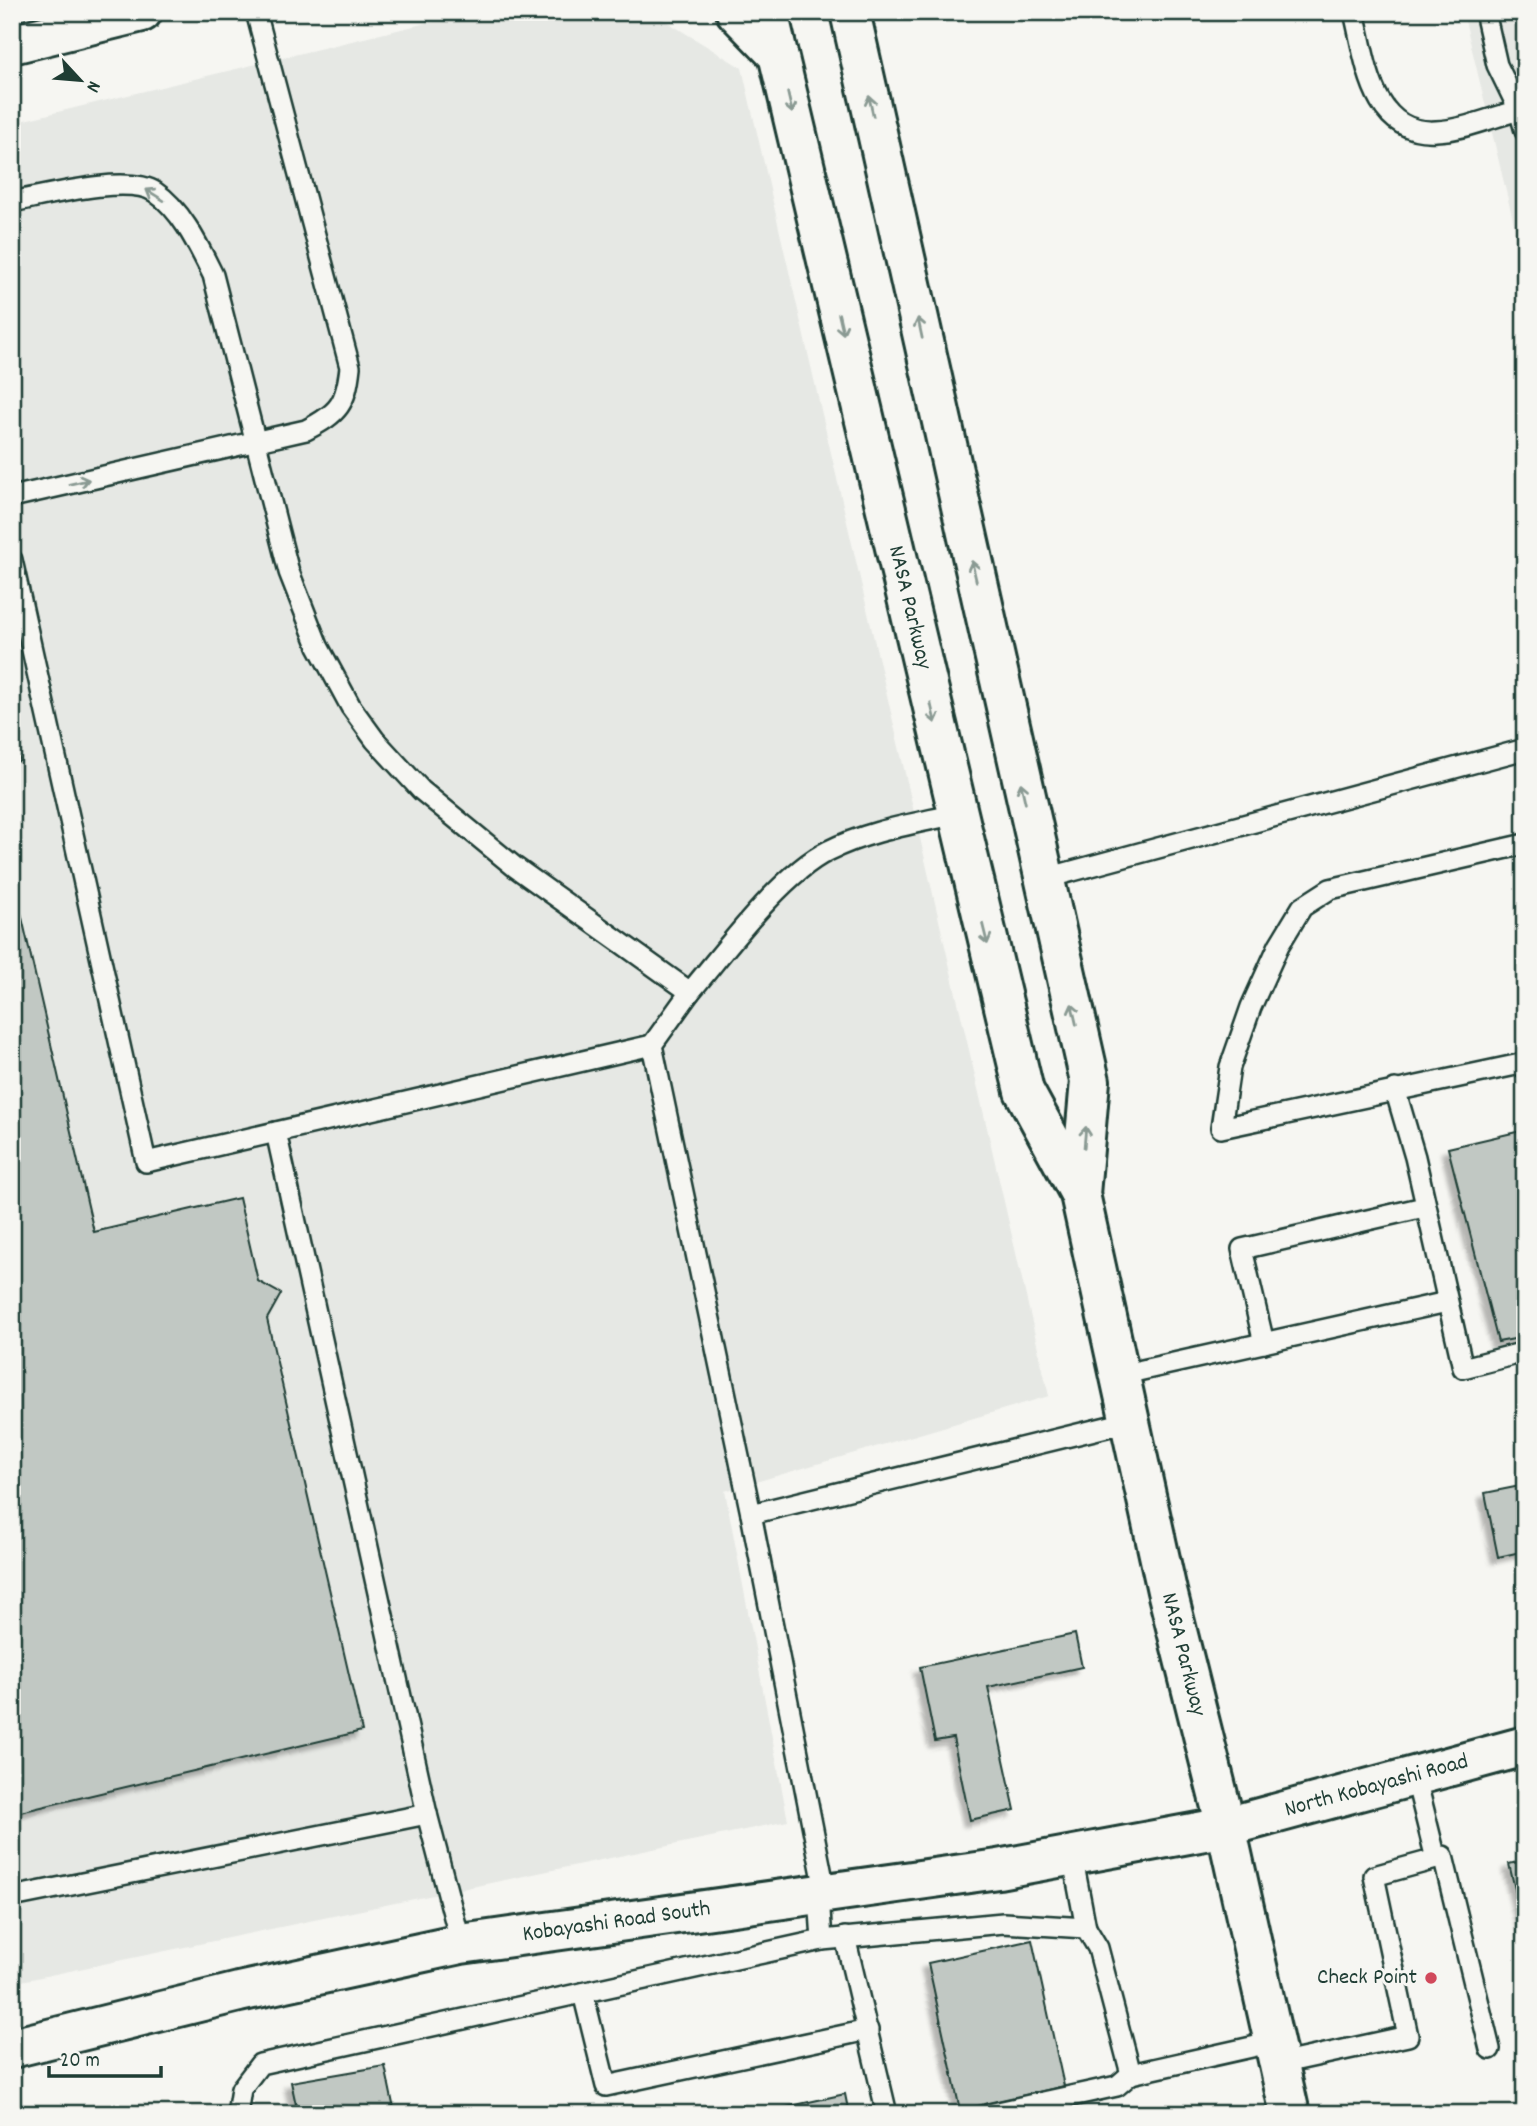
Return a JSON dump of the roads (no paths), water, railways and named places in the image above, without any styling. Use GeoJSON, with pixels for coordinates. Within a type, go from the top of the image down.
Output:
{"type":"FeatureCollection","features":[{"type":"Feature","properties":{"kind":"main road"},"geometry":{"type":"LineString","coordinates":[[12,44],[142,12]]}},
{"type":"Feature","properties":{"kind":"main road"},"geometry":{"type":"LineString","coordinates":[[736,12],[778,55]]}},
{"type":"Feature","properties":{"kind":"main road","name":"NASA Parkway"},"geometry":{"type":"LineString","coordinates":[[768,12],[956,814],[1024,1091],[1080,1194],[1167,1591],[1226,1827],[1290,2114]]}},
{"type":"Feature","properties":{"kind":"main road","name":"NASA Parkway"},"geometry":{"type":"LineString","coordinates":[[850,12],[1090,1081],[1080,1194]]}},
{"type":"Feature","properties":{"kind":"main road"},"geometry":{"type":"LineString","coordinates":[[858,49],[868,12]]}},
{"type":"Feature","properties":{"kind":"main road","name":"North Kobayashi Road"},"geometry":{"type":"LineString","coordinates":[[1226,1827],[1525,1745]]}},
{"type":"Feature","properties":{"kind":"main road","name":"Kobayashi Road South"},"geometry":{"type":"LineString","coordinates":[[12,2048],[239,1992],[461,1944],[822,1896],[1072,1856],[1226,1827]]}},
{"type":"Feature","properties":{"kind":"lane"},"geometry":{"type":"LineString","coordinates":[[12,497],[306,430],[329,418],[341,405],[350,366],[256,12]]}},
{"type":"Feature","properties":{"kind":"lane"},"geometry":{"type":"LineString","coordinates":[[1354,12],[1373,89],[1382,108],[1397,121],[1414,130],[1437,132],[1522,110]]}},
{"type":"Feature","properties":{"kind":"lane"},"geometry":{"type":"LineString","coordinates":[[1485,12],[1497,65],[1522,110],[1525,131]]}},
{"type":"Feature","properties":{"kind":"lane"},"geometry":{"type":"LineString","coordinates":[[12,202],[122,185],[153,190],[170,205],[199,246],[213,275],[289,572],[318,646],[351,707],[375,740],[421,789],[515,867],[690,992]]}},
{"type":"Feature","properties":{"kind":"lane"},"geometry":{"type":"LineString","coordinates":[[12,560],[146,1162],[653,1045],[690,992],[765,903],[825,852],[870,833],[956,814]]}},
{"type":"Feature","properties":{"kind":"lane"},"geometry":{"type":"LineString","coordinates":[[1043,879],[1525,749]]}},
{"type":"Feature","properties":{"kind":"lane"},"geometry":{"type":"LineString","coordinates":[[1525,844],[1330,889],[1302,907],[1279,945],[1251,1007],[1230,1067],[1221,1128],[1525,1063]]}},
{"type":"Feature","properties":{"kind":"lane"},"geometry":{"type":"LineString","coordinates":[[653,1045],[751,1514],[822,1896],[822,1940]]}},
{"type":"Feature","properties":{"kind":"lane"},"geometry":{"type":"LineString","coordinates":[[1395,1089],[1415,1157],[1424,1207],[1463,1367],[1525,1352]]}},
{"type":"Feature","properties":{"kind":"lane"},"geometry":{"type":"LineString","coordinates":[[276,1132],[427,1814],[461,1944]]}},
{"type":"Feature","properties":{"kind":"lane"},"geometry":{"type":"LineString","coordinates":[[1264,1343],[1242,1249],[1424,1207]]}},
{"type":"Feature","properties":{"kind":"lane"},"geometry":{"type":"LineString","coordinates":[[1120,1375],[1447,1302]]}},
{"type":"Feature","properties":{"kind":"lane"},"geometry":{"type":"LineString","coordinates":[[751,1514],[1131,1421]]}},
{"type":"Feature","properties":{"kind":"lane"},"geometry":{"type":"LineString","coordinates":[[1415,1775],[1436,1859]]}},
{"type":"Feature","properties":{"kind":"lane"},"geometry":{"type":"LineString","coordinates":[[12,1897],[427,1814]]}},
{"type":"Feature","properties":{"kind":"lane"},"geometry":{"type":"LineString","coordinates":[[1072,1856],[1086,1928],[1098,1948],[1131,2074]]}},
{"type":"Feature","properties":{"kind":"lane"},"geometry":{"type":"LineString","coordinates":[[989,2114],[1118,2086],[1131,2074],[1408,2036],[1374,1876],[1443,1856],[1490,2049]]}},
{"type":"Feature","properties":{"kind":"lane"},"geometry":{"type":"LineString","coordinates":[[237,2114],[241,2089],[260,2064],[822,1940],[1003,1923],[1086,1928]]}},
{"type":"Feature","properties":{"kind":"lane"},"geometry":{"type":"LineString","coordinates":[[845,1937],[887,2114]]}},
{"type":"Feature","properties":{"kind":"lane"},"geometry":{"type":"LineString","coordinates":[[583,1993],[606,2086],[868,2030]]}},
{"type":"Feature","properties":{"kind":"place","name":"Check Point"},"geometry":{"type":"Point","coordinates":[1431,1978]}}]}
